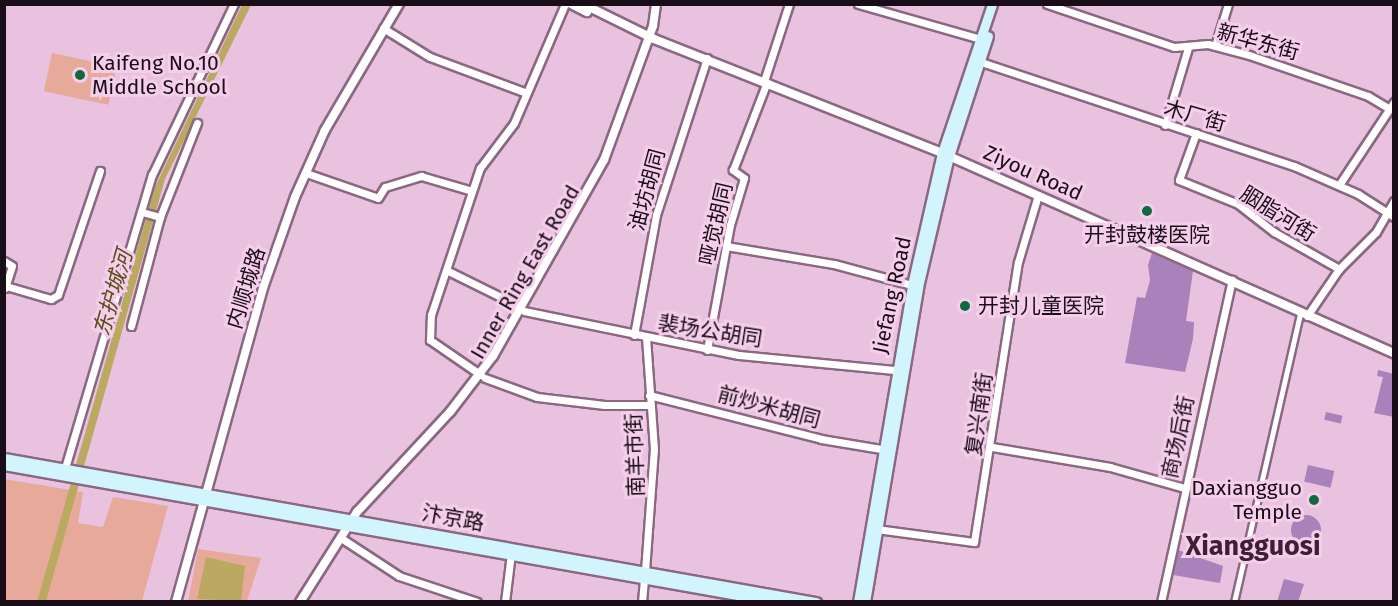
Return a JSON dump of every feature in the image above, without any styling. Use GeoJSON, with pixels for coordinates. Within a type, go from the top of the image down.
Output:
{"type":"FeatureCollection","features":[{"type":"Feature","properties":{"kind":"main road","name":"Jiefang Road"},"geometry":{"type":"LineString","coordinates":[[858,602],[894,370],[912,285],[945,155],[992,4]]}},
{"type":"Feature","properties":{"kind":"main road","name":"Jiefang Road"},"geometry":{"type":"LineString","coordinates":[[865,602],[901,372],[945,155],[981,62],[999,4]]}},
{"type":"Feature","properties":{"kind":"main road"},"geometry":{"type":"LineString","coordinates":[[4,458],[66,471]]}},
{"type":"Feature","properties":{"kind":"main road"},"geometry":{"type":"LineString","coordinates":[[4,465],[66,471]]}},
{"type":"Feature","properties":{"kind":"main road","name":"汴京路"},"geometry":{"type":"LineString","coordinates":[[66,471],[83,476],[645,574],[777,602]]}},
{"type":"Feature","properties":{"kind":"main road","name":"汴京路"},"geometry":{"type":"LineString","coordinates":[[352,522],[511,553],[816,602]]}},
{"type":"Feature","properties":{"kind":"street"},"geometry":{"type":"LineString","coordinates":[[66,471],[160,154],[234,4]]}},
{"type":"Feature","properties":{"kind":"street","name":"内顺城路"},"geometry":{"type":"LineString","coordinates":[[176,602],[263,288],[306,173],[383,28],[399,4]]}},
{"type":"Feature","properties":{"kind":"street"},"geometry":{"type":"LineString","coordinates":[[565,4],[524,92],[514,123],[480,168],[448,271],[430,315],[428,337],[483,376],[537,397],[605,405],[650,405]]}},
{"type":"Feature","properties":{"kind":"street","name":"Ziyou Road"},"geometry":{"type":"LineString","coordinates":[[571,4],[945,155],[1394,353]]}},
{"type":"Feature","properties":{"kind":"street","name":"Ziyou Road"},"geometry":{"type":"LineString","coordinates":[[583,4],[651,37]]}},
{"type":"Feature","properties":{"kind":"street","name":"Inner Ring East Road"},"geometry":{"type":"LineString","coordinates":[[651,37],[656,4]]}},
{"type":"Feature","properties":{"kind":"street","name":"Inner Ring East Road"},"geometry":{"type":"LineString","coordinates":[[300,602],[352,522],[483,376],[604,160],[651,37],[661,4]]}},
{"type":"Feature","properties":{"kind":"street"},"geometry":{"type":"LineString","coordinates":[[766,82],[789,4]]}},
{"type":"Feature","properties":{"kind":"street"},"geometry":{"type":"LineString","coordinates":[[858,4],[981,39]]}},
{"type":"Feature","properties":{"kind":"street","name":"新华东街"},"geometry":{"type":"LineString","coordinates":[[1047,4],[1136,37],[1188,48],[1215,46],[1300,71],[1391,105]]}},
{"type":"Feature","properties":{"kind":"street"},"geometry":{"type":"LineString","coordinates":[[1215,46],[1228,4]]}},
{"type":"Feature","properties":{"kind":"street"},"geometry":{"type":"LineString","coordinates":[[383,28],[430,57],[524,92]]}},
{"type":"Feature","properties":{"kind":"street"},"geometry":{"type":"LineString","coordinates":[[1165,124],[1188,48]]}},
{"type":"Feature","properties":{"kind":"street","name":"油坊胡同"},"geometry":{"type":"LineString","coordinates":[[634,335],[656,215],[707,58]]}},
{"type":"Feature","properties":{"kind":"street","name":"木厂街"},"geometry":{"type":"LineString","coordinates":[[981,62],[1196,133],[1339,185],[1390,214]]}},
{"type":"Feature","properties":{"kind":"street","name":"哑觉胡同"},"geometry":{"type":"LineString","coordinates":[[707,350],[726,246],[744,178],[734,168],[766,82]]}},
{"type":"Feature","properties":{"kind":"street"},"geometry":{"type":"LineString","coordinates":[[1339,185],[1391,105]]}},
{"type":"Feature","properties":{"kind":"street"},"geometry":{"type":"LineString","coordinates":[[131,326],[158,216],[197,123]]}},
{"type":"Feature","properties":{"kind":"street","name":"胭脂河街"},"geometry":{"type":"LineString","coordinates":[[1196,133],[1179,180],[1238,204],[1274,232],[1339,269]]}},
{"type":"Feature","properties":{"kind":"street"},"geometry":{"type":"LineString","coordinates":[[4,261],[12,266],[5,288],[51,299],[57,294],[100,171]]}},
{"type":"Feature","properties":{"kind":"street"},"geometry":{"type":"LineString","coordinates":[[306,173],[378,198],[385,187],[422,176],[472,191]]}},
{"type":"Feature","properties":{"kind":"street","name":"复兴南街"},"geometry":{"type":"LineString","coordinates":[[876,529],[974,542],[992,447],[1017,262],[1038,195]]}},
{"type":"Feature","properties":{"kind":"street"},"geometry":{"type":"LineString","coordinates":[[1234,602],[1304,314],[1339,269],[1362,249],[1390,214],[1394,201]]}},
{"type":"Feature","properties":{"kind":"street"},"geometry":{"type":"LineString","coordinates":[[144,213],[158,216]]}},
{"type":"Feature","properties":{"kind":"street"},"geometry":{"type":"LineString","coordinates":[[726,246],[834,264],[912,285]]}},
{"type":"Feature","properties":{"kind":"street","name":"裴场公胡同"},"geometry":{"type":"LineString","coordinates":[[448,271],[522,309],[646,338],[707,350],[894,370]]}},
{"type":"Feature","properties":{"kind":"street","name":"商场后街"},"geometry":{"type":"LineString","coordinates":[[1161,602],[1184,488],[1232,280]]}},
{"type":"Feature","properties":{"kind":"street","name":"南羊市街"},"geometry":{"type":"LineString","coordinates":[[642,602],[653,508],[646,338]]}},
{"type":"Feature","properties":{"kind":"street","name":"前炒米胡同"},"geometry":{"type":"LineString","coordinates":[[649,395],[821,439],[881,449]]}},
{"type":"Feature","properties":{"kind":"street"},"geometry":{"type":"LineString","coordinates":[[992,447],[1110,467],[1184,488]]}},
{"type":"Feature","properties":{"kind":"street"},"geometry":{"type":"LineString","coordinates":[[340,538],[399,576],[477,602]]}},
{"type":"Feature","properties":{"kind":"street"},"geometry":{"type":"LineString","coordinates":[[505,602],[511,553]]}},
{"type":"Feature","properties":{"kind":"shaded area"},"geometry":{"type":"Polygon","coordinates":[[[242,5],[251,5],[165,179],[46,601],[37,602],[155,187],[242,5]]]}},
{"type":"Feature","properties":{"kind":"shaded area"},"geometry":{"type":"Polygon","coordinates":[[[52,53],[117,67],[108,105],[44,91],[52,53]]]}},
{"type":"Feature","properties":{"kind":"shaded area"},"geometry":{"type":"Polygon","coordinates":[[[4,479],[83,492],[78,523],[103,527],[113,497],[168,506],[142,601],[5,601],[4,479]]]}},
{"type":"Feature","properties":{"kind":"shaded area"},"geometry":{"type":"Polygon","coordinates":[[[198,549],[261,558],[247,601],[188,602],[198,549]]]}},
{"type":"Feature","properties":{"kind":"shaded area"},"geometry":{"type":"Polygon","coordinates":[[[206,557],[245,566],[241,601],[197,599],[206,557]]]}},
{"type":"Feature","properties":{"kind":"building"},"geometry":{"type":"Polygon","coordinates":[[[1152,253],[1193,271],[1186,321],[1194,322],[1193,339],[1185,372],[1125,363],[1137,297],[1145,298],[1150,280],[1148,265],[1152,253]]]}},
{"type":"Feature","properties":{"kind":"building"},"geometry":{"type":"Polygon","coordinates":[[[1378,370],[1394,374],[1394,417],[1374,413],[1383,377],[1377,376],[1378,370]]]}},
{"type":"Feature","properties":{"kind":"building"},"geometry":{"type":"Polygon","coordinates":[[[1326,412],[1343,416],[1341,424],[1324,420],[1326,412]]]}},
{"type":"Feature","properties":{"kind":"building"},"geometry":{"type":"Polygon","coordinates":[[[1308,465],[1334,471],[1330,488],[1304,482],[1308,465]]]}},
{"type":"Feature","properties":{"kind":"building"},"geometry":{"type":"Polygon","coordinates":[[[1306,515],[1317,519],[1321,530],[1317,541],[1306,545],[1295,541],[1291,530],[1295,519],[1306,515]]]}},
{"type":"Feature","properties":{"kind":"building"},"geometry":{"type":"Polygon","coordinates":[[[1178,550],[1223,566],[1220,583],[1173,575],[1178,550]]]}},
{"type":"Feature","properties":{"kind":"building"},"geometry":{"type":"Polygon","coordinates":[[[1284,579],[1304,584],[1298,602],[1277,602],[1284,579]]]}},
{"type":"Feature","properties":{"kind":"place","name":"Kaifeng No.10 Middle School"},"geometry":{"type":"Point","coordinates":[80,75]}},
{"type":"Feature","properties":{"kind":"place","name":"开封鼓楼医院"},"geometry":{"type":"Point","coordinates":[1147,211]}},
{"type":"Feature","properties":{"kind":"place","name":"开封儿童医院"},"geometry":{"type":"Point","coordinates":[965,306]}},
{"type":"Feature","properties":{"kind":"place","name":"Daxiangguo Temple"},"geometry":{"type":"Point","coordinates":[1314,500]}},
{"type":"Feature","properties":{"kind":"district","name":"Xiangguosi"},"geometry":{"type":"Point","coordinates":[1253,547]}},
{"type":"Feature","properties":{"kind":"water label","name":"东护城河"},"geometry":{"type":"Point","coordinates":[113,293]}}]}
